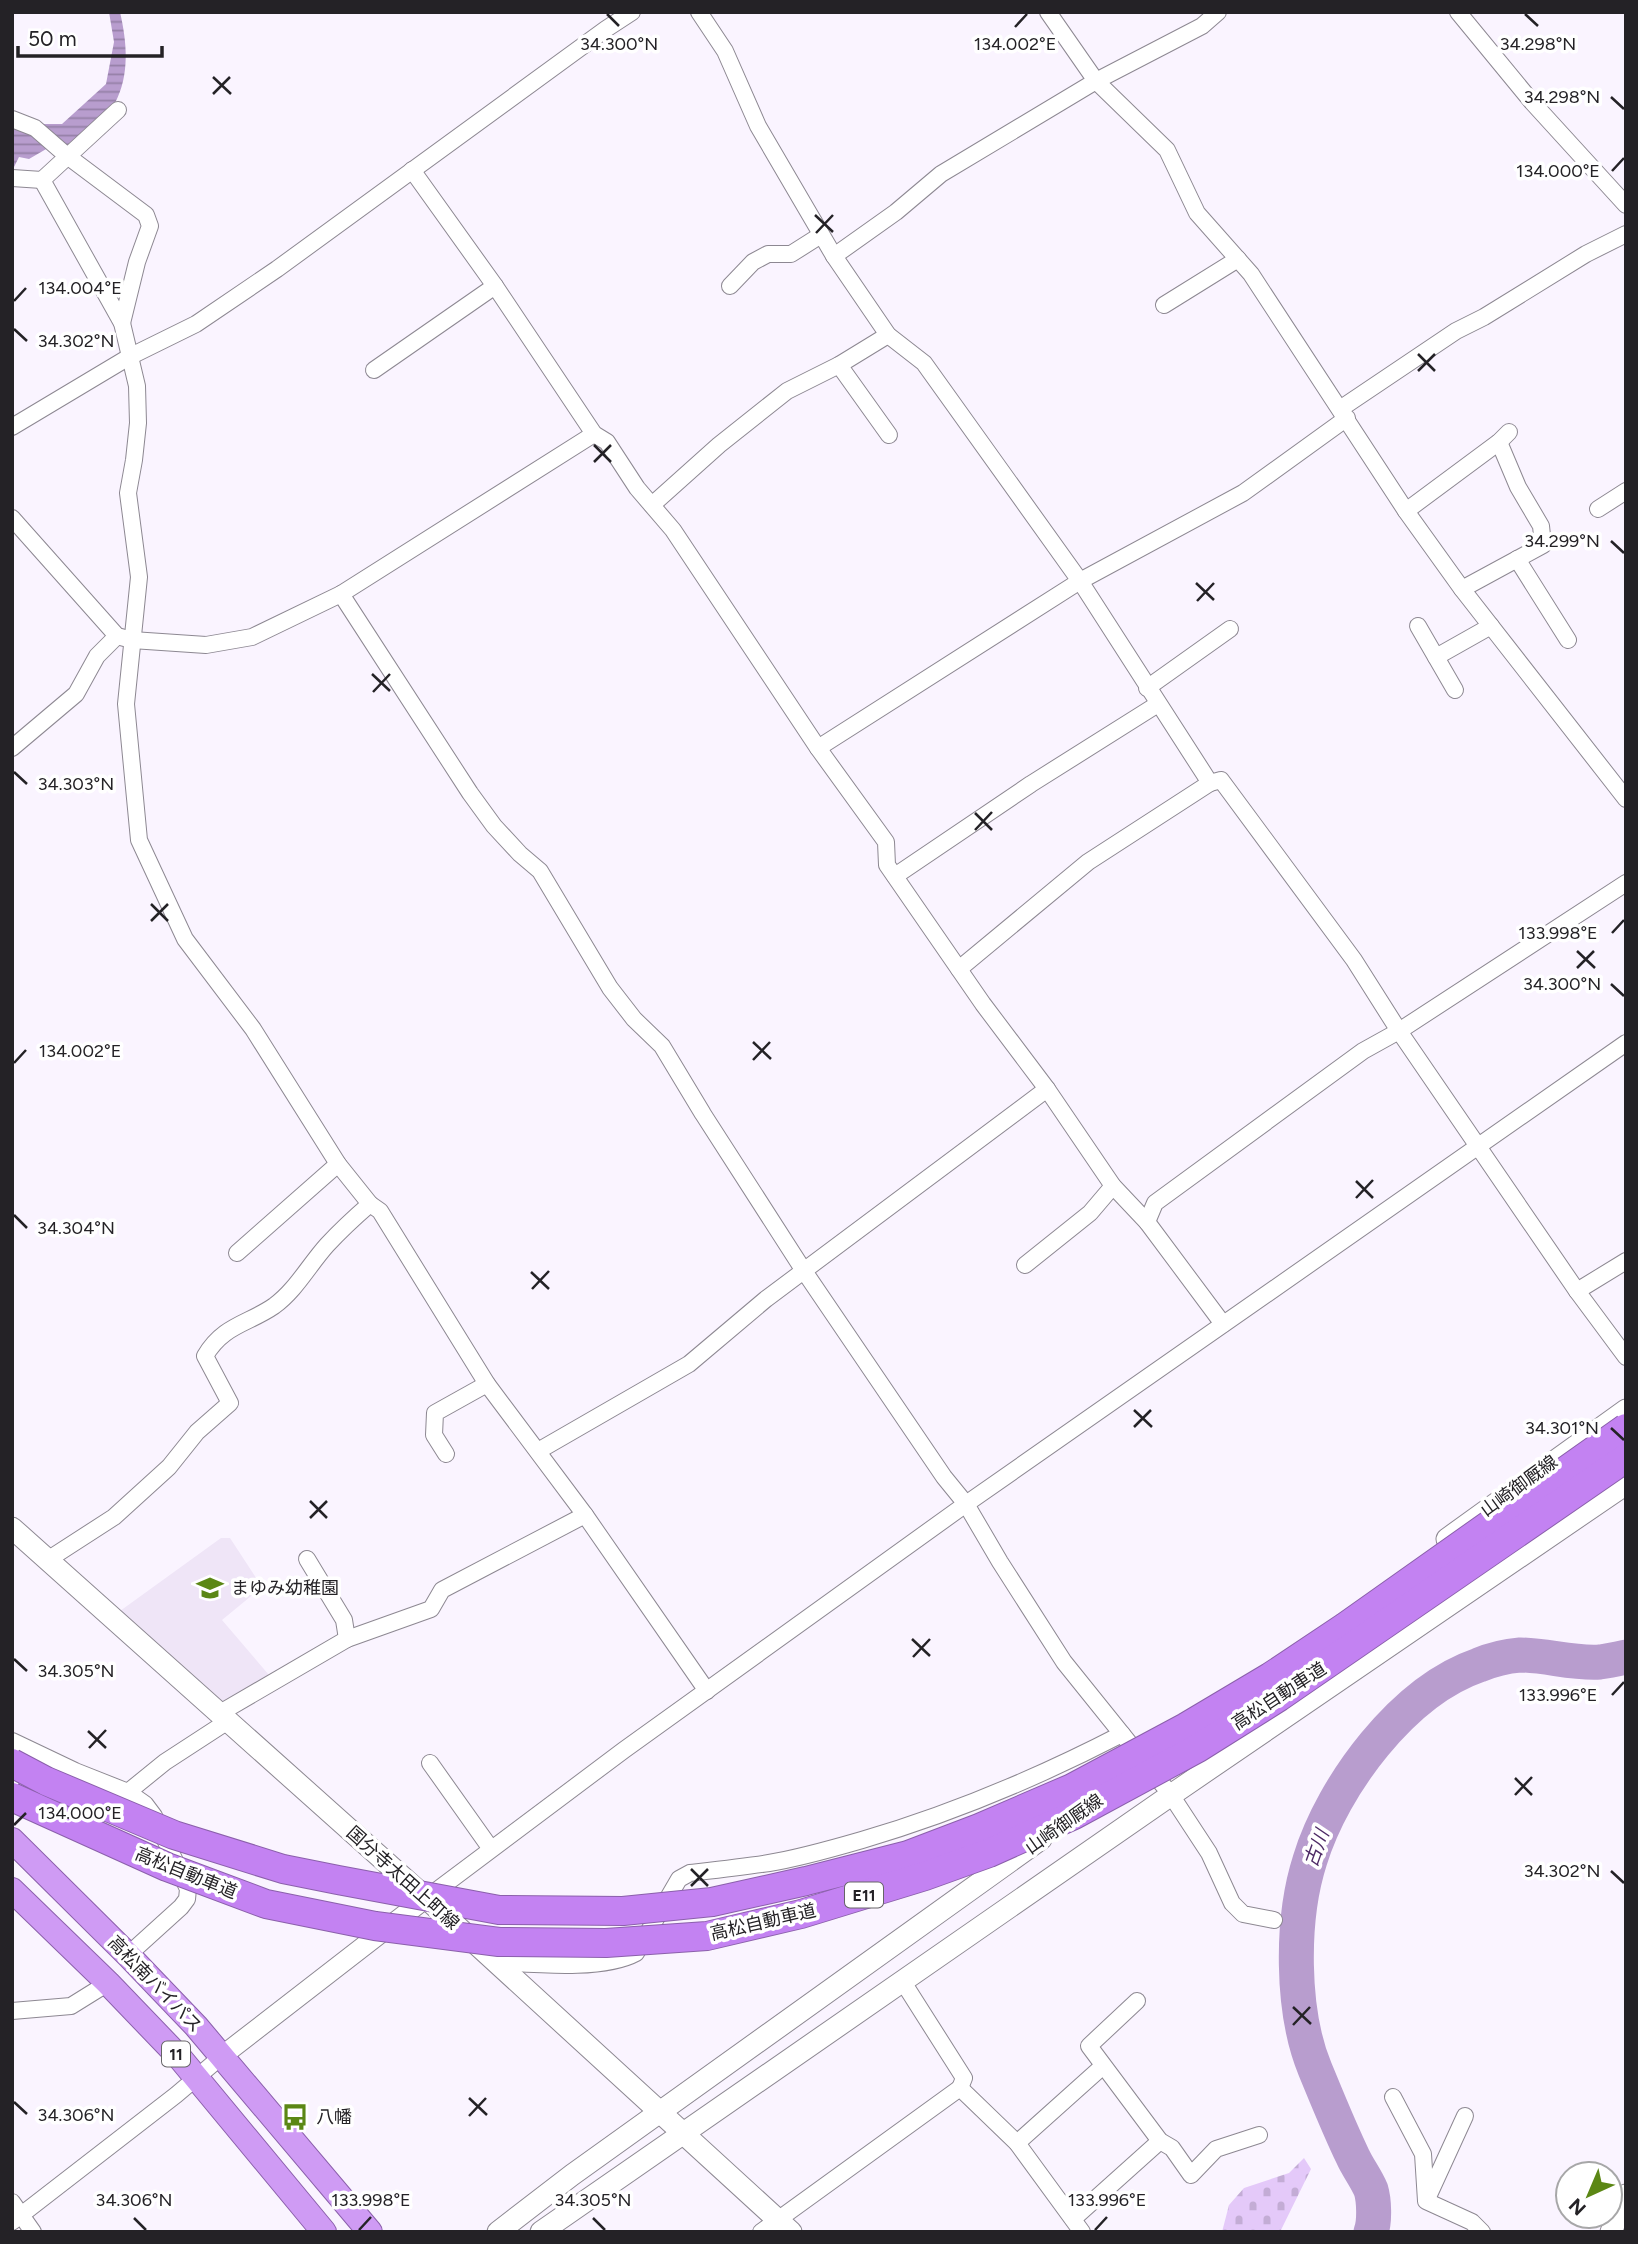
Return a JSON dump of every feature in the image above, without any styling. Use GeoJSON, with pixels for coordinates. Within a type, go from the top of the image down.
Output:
{"type":"FeatureCollection","features":[{"type":"Feature","properties":{"kind":"highway","name":"高松自動車道"},"geometry":{"type":"LineString","coordinates":[[12,1763],[46,1781],[174,1835],[283,1869],[499,1910],[623,1912],[712,1902],[908,1855],[1072,1788],[1186,1727],[1270,1677],[1626,1428]]}},
{"type":"Feature","properties":{"kind":"highway","name":"高松自動車道"},"geometry":{"type":"LineString","coordinates":[[12,1797],[167,1867],[266,1904],[361,1924],[499,1942],[606,1943],[707,1936],[801,1914],[925,1876],[989,1853],[1074,1815],[1198,1748],[1279,1697],[1626,1458]]}},
{"type":"Feature","properties":{"kind":"highway","name":"高松南バイパス"},"geometry":{"type":"LineString","coordinates":[[12,1840],[128,1955],[222,2056],[370,2232]]}},
{"type":"Feature","properties":{"kind":"highway","name":"高松南バイパス"},"geometry":{"type":"LineString","coordinates":[[12,1890],[108,1983],[196,2078],[324,2232]]}},
{"type":"Feature","properties":{"kind":"main road","name":"山崎御厩線"},"geometry":{"type":"LineString","coordinates":[[498,2232],[572,2175],[1019,1855],[1148,1766],[1486,1509],[1626,1410]]}},
{"type":"Feature","properties":{"kind":"main road"},"geometry":{"type":"LineString","coordinates":[[541,2232],[1171,1795],[1626,1484]]}},
{"type":"Feature","properties":{"kind":"main road","name":"国分寺太田上町線"},"geometry":{"type":"LineString","coordinates":[[12,1528],[496,1962],[683,2134],[777,2228]]}},
{"type":"Feature","properties":{"kind":"main road"},"geometry":{"type":"LineString","coordinates":[[1611,2232],[1626,2195]]}},
{"type":"Feature","properties":{"kind":"street"},"geometry":{"type":"LineString","coordinates":[[12,427],[129,357],[196,324],[632,12]]}},
{"type":"Feature","properties":{"kind":"street"},"geometry":{"type":"LineString","coordinates":[[699,12],[725,51],[758,126],[834,256],[888,335],[924,363],[1080,582],[1210,783]]}},
{"type":"Feature","properties":{"kind":"street"},"geometry":{"type":"LineString","coordinates":[[1048,12],[1096,81],[1167,150],[1198,213],[1251,274],[1406,511],[1462,589],[1626,799]]}},
{"type":"Feature","properties":{"kind":"street"},"geometry":{"type":"LineString","coordinates":[[834,256],[896,212],[941,174],[1096,81],[1202,26],[1218,12]]}},
{"type":"Feature","properties":{"kind":"street"},"geometry":{"type":"LineString","coordinates":[[1458,12],[1532,102],[1626,205]]}},
{"type":"Feature","properties":{"kind":"street"},"geometry":{"type":"LineString","coordinates":[[42,180],[60,150],[118,110]]}},
{"type":"Feature","properties":{"kind":"street"},"geometry":{"type":"LineString","coordinates":[[12,119],[35,128],[146,215],[150,226],[137,262],[122,323]]}},
{"type":"Feature","properties":{"kind":"street"},"geometry":{"type":"LineString","coordinates":[[412,170],[495,286],[594,434],[607,442],[637,488],[673,530],[818,748],[886,842],[887,865],[959,970],[1047,1089],[1113,1186],[1147,1222],[1223,1324]]}},
{"type":"Feature","properties":{"kind":"street"},"geometry":{"type":"LineString","coordinates":[[12,178],[42,180]]}},
{"type":"Feature","properties":{"kind":"street"},"geometry":{"type":"LineString","coordinates":[[42,180],[122,323],[137,386],[135,460],[128,493],[139,577],[124,638],[139,840],[185,939],[253,1029],[338,1164],[370,1203],[380,1211],[487,1384],[585,1516],[707,1691]]}},
{"type":"Feature","properties":{"kind":"street"},"geometry":{"type":"LineString","coordinates":[[818,748],[1080,582],[1243,492],[1344,413],[1456,331],[1484,317],[1586,254],[1626,234]]}},
{"type":"Feature","properties":{"kind":"street"},"geometry":{"type":"LineString","coordinates":[[730,286],[753,262],[768,254],[790,254],[821,235]]}},
{"type":"Feature","properties":{"kind":"street"},"geometry":{"type":"LineString","coordinates":[[1164,305],[1238,259]]}},
{"type":"Feature","properties":{"kind":"street"},"geometry":{"type":"LineString","coordinates":[[374,370],[495,286]]}},
{"type":"Feature","properties":{"kind":"street"},"geometry":{"type":"LineString","coordinates":[[652,505],[719,445],[787,391],[839,365],[888,335]]}},
{"type":"Feature","properties":{"kind":"street"},"geometry":{"type":"LineString","coordinates":[[839,365],[889,435]]}},
{"type":"Feature","properties":{"kind":"street"},"geometry":{"type":"LineString","coordinates":[[12,748],[76,694],[97,656],[124,638],[206,645],[252,637],[341,594],[594,434]]}},
{"type":"Feature","properties":{"kind":"street"},"geometry":{"type":"LineString","coordinates":[[1406,511],[1504,437],[1518,487],[1541,526],[1543,545],[1462,589]]}},
{"type":"Feature","properties":{"kind":"street"},"geometry":{"type":"LineString","coordinates":[[1598,509],[1626,491]]}},
{"type":"Feature","properties":{"kind":"street"},"geometry":{"type":"LineString","coordinates":[[12,518],[124,638]]}},
{"type":"Feature","properties":{"kind":"street"},"geometry":{"type":"LineString","coordinates":[[1517,559],[1568,640]]}},
{"type":"Feature","properties":{"kind":"street"},"geometry":{"type":"LineString","coordinates":[[341,594],[470,793],[494,826],[540,871],[611,988],[634,1019],[662,1046],[804,1270],[937,1466],[966,1504],[1064,1662],[1171,1795],[1209,1853],[1232,1903],[1243,1914],[1274,1920]]}},
{"type":"Feature","properties":{"kind":"street"},"geometry":{"type":"LineString","coordinates":[[1418,626],[1455,690]]}},
{"type":"Feature","properties":{"kind":"street"},"geometry":{"type":"LineString","coordinates":[[1436,657],[1491,626]]}},
{"type":"Feature","properties":{"kind":"street"},"geometry":{"type":"LineString","coordinates":[[1147,688],[1230,629]]}},
{"type":"Feature","properties":{"kind":"street"},"geometry":{"type":"LineString","coordinates":[[895,876],[1158,704]]}},
{"type":"Feature","properties":{"kind":"street"},"geometry":{"type":"LineString","coordinates":[[959,970],[1088,862],[1210,783],[1221,780],[1354,960],[1399,1031],[1577,1291],[1626,1357]]}},
{"type":"Feature","properties":{"kind":"street"},"geometry":{"type":"LineString","coordinates":[[1147,1222],[1156,1203],[1363,1051],[1399,1031],[1626,883]]}},
{"type":"Feature","properties":{"kind":"street"},"geometry":{"type":"LineString","coordinates":[[33,2232],[15,2213],[196,2078],[491,1849],[966,1504],[1626,1043]]}},
{"type":"Feature","properties":{"kind":"street"},"geometry":{"type":"LineString","coordinates":[[538,1451],[689,1364],[804,1270],[1047,1089]]}},
{"type":"Feature","properties":{"kind":"street"},"geometry":{"type":"LineString","coordinates":[[237,1253],[338,1164]]}},
{"type":"Feature","properties":{"kind":"street"},"geometry":{"type":"LineString","coordinates":[[1025,1265],[1090,1213],[1113,1186]]}},
{"type":"Feature","properties":{"kind":"street"},"geometry":{"type":"LineString","coordinates":[[48,1559],[114,1517],[169,1467],[198,1432],[229,1403],[205,1356],[213,1342],[241,1322],[273,1306],[297,1284],[327,1246],[370,1203]]}},
{"type":"Feature","properties":{"kind":"street"},"geometry":{"type":"LineString","coordinates":[[1577,1291],[1626,1261]]}},
{"type":"Feature","properties":{"kind":"street"},"geometry":{"type":"LineString","coordinates":[[446,1454],[435,1435],[435,1413],[487,1384]]}},
{"type":"Feature","properties":{"kind":"street"},"geometry":{"type":"LineString","coordinates":[[128,1792],[224,1717],[347,1639],[431,1609],[442,1590],[585,1516]]}},
{"type":"Feature","properties":{"kind":"street"},"geometry":{"type":"LineString","coordinates":[[307,1559],[344,1619],[347,1639]]}},
{"type":"Feature","properties":{"kind":"street"},"geometry":{"type":"LineString","coordinates":[[496,1962],[561,1965],[624,1959],[636,1953],[679,1879],[690,1873],[771,1863],[898,1829],[970,1805],[1059,1767],[1122,1734]]}},
{"type":"Feature","properties":{"kind":"street"},"geometry":{"type":"LineString","coordinates":[[12,1741],[75,1771],[128,1792],[145,1804],[154,1816],[188,1889],[187,1899],[128,1955]]}},
{"type":"Feature","properties":{"kind":"street"},"geometry":{"type":"LineString","coordinates":[[430,1763],[491,1849]]}},
{"type":"Feature","properties":{"kind":"street"},"geometry":{"type":"LineString","coordinates":[[777,2228],[960,2088],[964,2078],[903,1982]]}},
{"type":"Feature","properties":{"kind":"street"},"geometry":{"type":"LineString","coordinates":[[12,2011],[71,2006],[108,1983]]}},
{"type":"Feature","properties":{"kind":"street"},"geometry":{"type":"LineString","coordinates":[[1137,2001],[1089,2046],[1160,2141],[1172,2148],[1191,2175],[1216,2150],[1259,2136]]}},
{"type":"Feature","properties":{"kind":"street"},"geometry":{"type":"LineString","coordinates":[[1017,2143],[1103,2066]]}},
{"type":"Feature","properties":{"kind":"street"},"geometry":{"type":"LineString","coordinates":[[960,2088],[1017,2143],[1078,2225],[1160,2141]]}},
{"type":"Feature","properties":{"kind":"street"},"geometry":{"type":"LineString","coordinates":[[1393,2097],[1423,2154],[1426,2201]]}},
{"type":"Feature","properties":{"kind":"street"},"geometry":{"type":"LineString","coordinates":[[1426,2201],[1465,2116]]}},
{"type":"Feature","properties":{"kind":"street"},"geometry":{"type":"LineString","coordinates":[[1426,2201],[1472,2222],[1482,2232]]}},
{"type":"Feature","properties":{"kind":"shaded area"},"geometry":{"type":"Polygon","coordinates":[[[109,12],[120,12],[125,47],[123,81],[112,108],[66,147],[60,141],[29,159],[19,157],[12,171],[12,124],[62,124],[106,84],[114,42],[109,12]]]}},
{"type":"Feature","properties":{"kind":"shaded area"},"geometry":{"type":"Polygon","coordinates":[[[221,1538],[230,1538],[262,1587],[222,1620],[269,1675],[223,1705],[120,1611],[221,1538]]]}},
{"type":"Feature","properties":{"kind":"green space"},"geometry":{"type":"Polygon","coordinates":[[[1304,2158],[1311,2169],[1280,2232],[1222,2232],[1229,2205],[1244,2188],[1289,2173],[1304,2158]]]}},
{"type":"Feature","properties":{"kind":"waterway","name":"古川"},"geometry":{"type":"LineString","coordinates":[[1371,2232],[1374,2211],[1371,2190],[1348,2146],[1315,2069],[1301,2020],[1296,1965],[1299,1909],[1310,1860],[1321,1831],[1335,1802],[1375,1744],[1398,1718],[1451,1678],[1484,1663],[1515,1656],[1530,1655],[1590,1662],[1626,1657]]}},
{"type":"Feature","properties":{"kind":"place","name":"まゆみ幼稚園"},"geometry":{"type":"Point","coordinates":[210,1588]}},
{"type":"Feature","properties":{"kind":"place","name":"八幡"},"geometry":{"type":"Point","coordinates":[295,2117]}}]}
